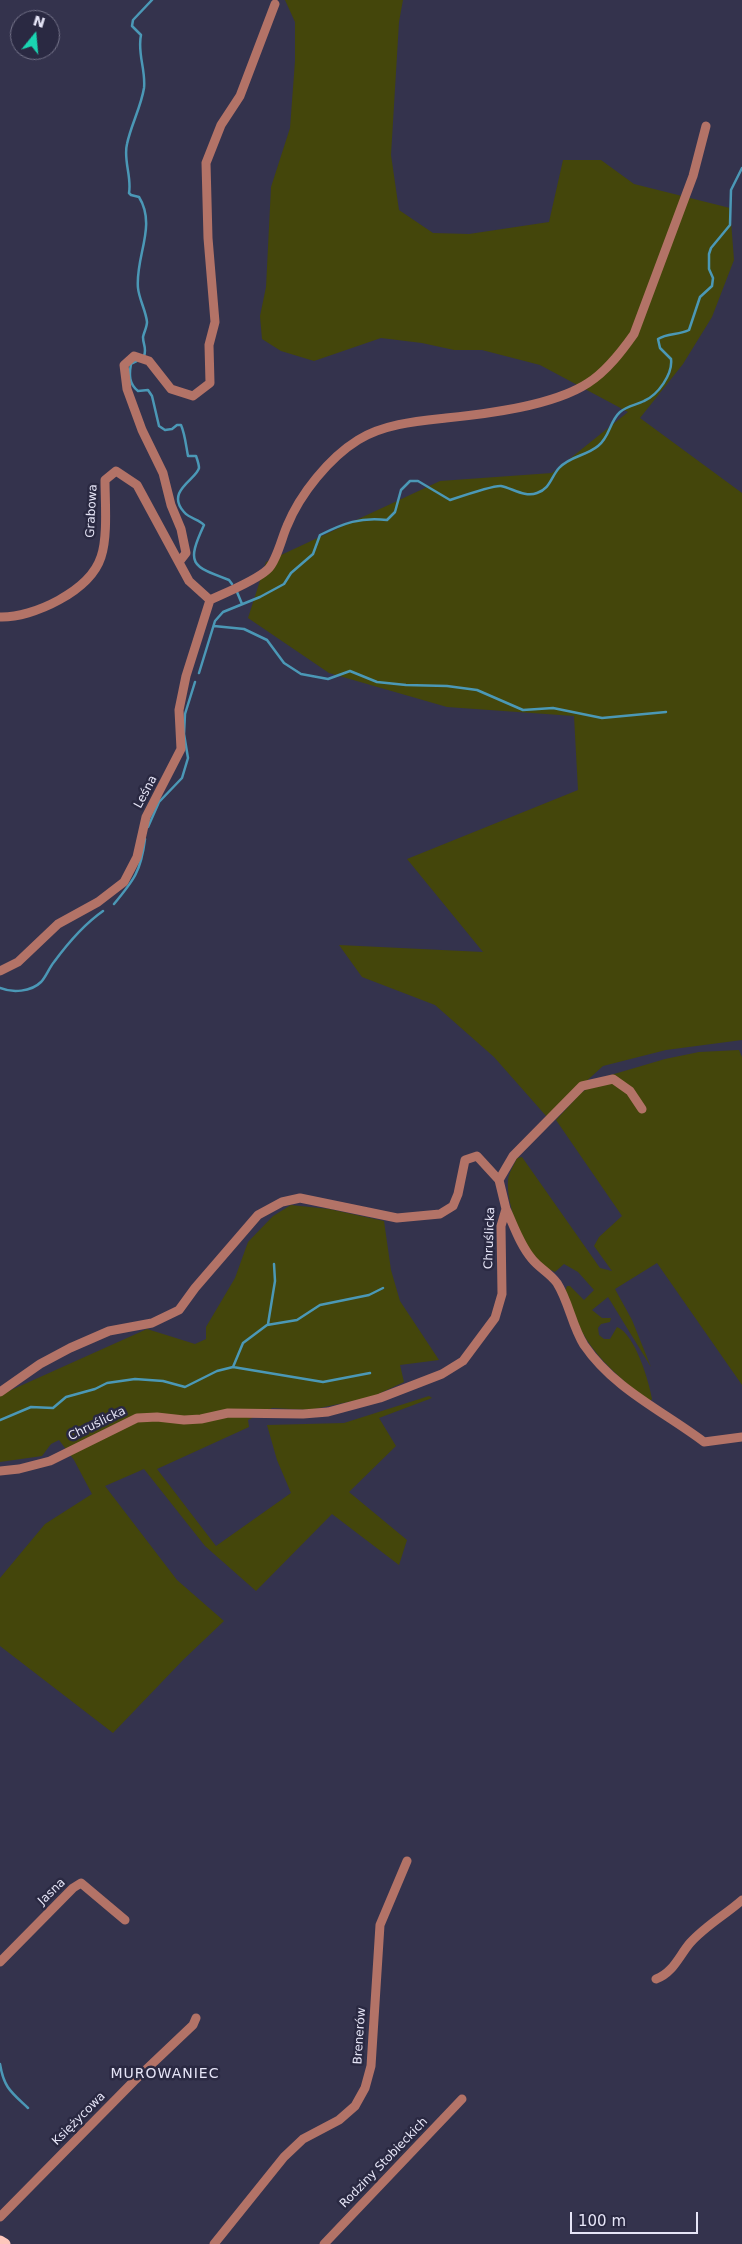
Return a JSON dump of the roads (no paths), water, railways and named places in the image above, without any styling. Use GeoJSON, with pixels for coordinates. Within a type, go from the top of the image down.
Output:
{"type":"FeatureCollection","features":[{"type":"Feature","properties":{"kind":"main road"},"geometry":{"type":"LineString","coordinates":[[0,2241],[5,2244]]}},
{"type":"Feature","properties":{"kind":"street"},"geometry":{"type":"LineString","coordinates":[[179,562],[186,553],[182,530],[171,504],[163,473],[142,430],[127,389],[124,365],[134,356],[148,362],[171,389],[193,396],[210,383],[210,345],[215,322],[208,238],[206,163],[220,125],[240,96],[275,4]]}},
{"type":"Feature","properties":{"kind":"street"},"geometry":{"type":"LineString","coordinates":[[207,597],[268,570],[288,524],[305,492],[322,472],[358,440],[380,430],[512,408],[565,395],[589,383],[621,353],[634,334],[693,176],[706,126]]}},
{"type":"Feature","properties":{"kind":"street","name":"Grabowa"},"geometry":{"type":"LineString","coordinates":[[0,617],[15,617],[51,605],[87,581],[101,557],[106,523],[105,480],[116,471],[137,485],[189,581],[207,597]]}},
{"type":"Feature","properties":{"kind":"street","name":"Leśna"},"geometry":{"type":"LineString","coordinates":[[0,971],[18,962],[58,924],[98,902],[124,882],[137,857],[146,816],[181,749],[179,710],[207,597]]}},
{"type":"Feature","properties":{"kind":"street"},"geometry":{"type":"LineString","coordinates":[[499,1180],[513,1156],[582,1086],[613,1079],[630,1091],[642,1109]]}},
{"type":"Feature","properties":{"kind":"street","name":"Chruślicka"},"geometry":{"type":"LineString","coordinates":[[0,1392],[40,1364],[109,1330],[152,1323],[179,1310],[195,1288],[258,1215],[282,1202],[300,1198],[396,1218],[440,1214],[453,1206],[458,1194],[465,1160],[477,1156],[499,1180],[506,1209],[501,1226],[502,1294],[495,1318],[463,1361],[442,1374],[380,1398],[328,1412],[303,1414],[228,1413],[201,1419],[184,1420],[157,1417],[137,1418],[50,1461],[19,1469],[0,1470]]}},
{"type":"Feature","properties":{"kind":"street"},"geometry":{"type":"LineString","coordinates":[[506,1209],[532,1260],[555,1280],[584,1344],[599,1364],[643,1402],[679,1423],[704,1442],[742,1437]]}},
{"type":"Feature","properties":{"kind":"street","name":"Brenerów"},"geometry":{"type":"LineString","coordinates":[[214,2244],[284,2157],[303,2139],[344,2115],[355,2106],[365,2088],[371,2066],[380,1925],[407,1861]]}},
{"type":"Feature","properties":{"kind":"street","name":"Jasna"},"geometry":{"type":"LineString","coordinates":[[0,1962],[73,1888],[81,1883],[125,1920]]}},
{"type":"Feature","properties":{"kind":"street"},"geometry":{"type":"LineString","coordinates":[[656,1979],[668,1972],[701,1932],[742,1900]]}},
{"type":"Feature","properties":{"kind":"street","name":"Księżycowa"},"geometry":{"type":"LineString","coordinates":[[0,2217],[134,2081],[193,2025],[196,2018]]}},
{"type":"Feature","properties":{"kind":"street","name":"Rodziny Stobieckich"},"geometry":{"type":"LineString","coordinates":[[324,2244],[462,2099]]}},
{"type":"Feature","properties":{"kind":"waterway"},"geometry":{"type":"LineString","coordinates":[[144,356],[143,337],[147,322],[138,288],[138,276],[146,230],[146,219],[139,197],[129,193],[126,150],[144,88],[140,48],[141,35],[132,26],[133,20],[152,0]]}},
{"type":"Feature","properties":{"kind":"waterway"},"geometry":{"type":"LineString","coordinates":[[199,673],[215,621],[223,612],[260,597],[284,584],[291,573],[313,554],[320,535],[337,527],[360,520],[387,520],[395,512],[401,490],[410,481],[418,481],[450,500],[497,486],[523,494],[537,493],[548,486],[556,471],[563,464],[588,452],[602,442],[620,412],[644,401],[654,394],[664,383],[671,365],[671,359],[660,348],[658,339],[689,330],[700,297],[712,286],[713,278],[709,269],[709,254],[711,248],[730,225],[731,190],[742,168]]}},
{"type":"Feature","properties":{"kind":"waterway"},"geometry":{"type":"LineString","coordinates":[[137,361],[131,364],[131,382],[138,391],[148,390],[152,396],[159,426],[165,430],[181,425],[188,456],[196,456],[198,462],[199,468],[197,472],[184,486],[178,498],[179,505],[184,512],[204,525],[195,548],[194,556],[196,562],[200,567],[229,580],[232,584]]}},
{"type":"Feature","properties":{"kind":"waterway"},"geometry":{"type":"LineString","coordinates":[[237,592],[242,604]]}},
{"type":"Feature","properties":{"kind":"waterway"},"geometry":{"type":"LineString","coordinates":[[214,626],[244,629],[267,640],[284,663],[301,674],[328,679],[350,671],[377,682],[447,686],[477,690],[523,710],[553,708],[602,718],[666,712]]}},
{"type":"Feature","properties":{"kind":"waterway"},"geometry":{"type":"LineString","coordinates":[[148,827],[159,802],[182,778],[188,758],[184,734],[185,714],[195,682]]}},
{"type":"Feature","properties":{"kind":"waterway"},"geometry":{"type":"LineString","coordinates":[[114,904],[136,874],[145,839]]}},
{"type":"Feature","properties":{"kind":"waterway"},"geometry":{"type":"LineString","coordinates":[[0,988],[10,991],[21,991],[37,985],[43,980],[52,964],[70,941],[82,928],[103,911]]}},
{"type":"Feature","properties":{"kind":"waterway"},"geometry":{"type":"LineString","coordinates":[[268,1324],[275,1281],[274,1264]]}},
{"type":"Feature","properties":{"kind":"waterway"},"geometry":{"type":"LineString","coordinates":[[0,1420],[31,1407],[53,1408],[66,1397],[95,1389],[107,1383],[135,1379],[163,1381],[185,1387],[217,1371],[233,1367],[243,1343],[267,1325],[297,1320],[320,1305],[369,1295],[383,1288]]}},
{"type":"Feature","properties":{"kind":"waterway"},"geometry":{"type":"LineString","coordinates":[[233,1367],[323,1382],[370,1373]]}},
{"type":"Feature","properties":{"kind":"waterway"},"geometry":{"type":"LineString","coordinates":[[0,2064],[9,2089],[28,2108]]}},
{"type":"Feature","properties":{"kind":"district","name":"MUROWANIEC"},"geometry":{"type":"Point","coordinates":[165,2074]}}]}
